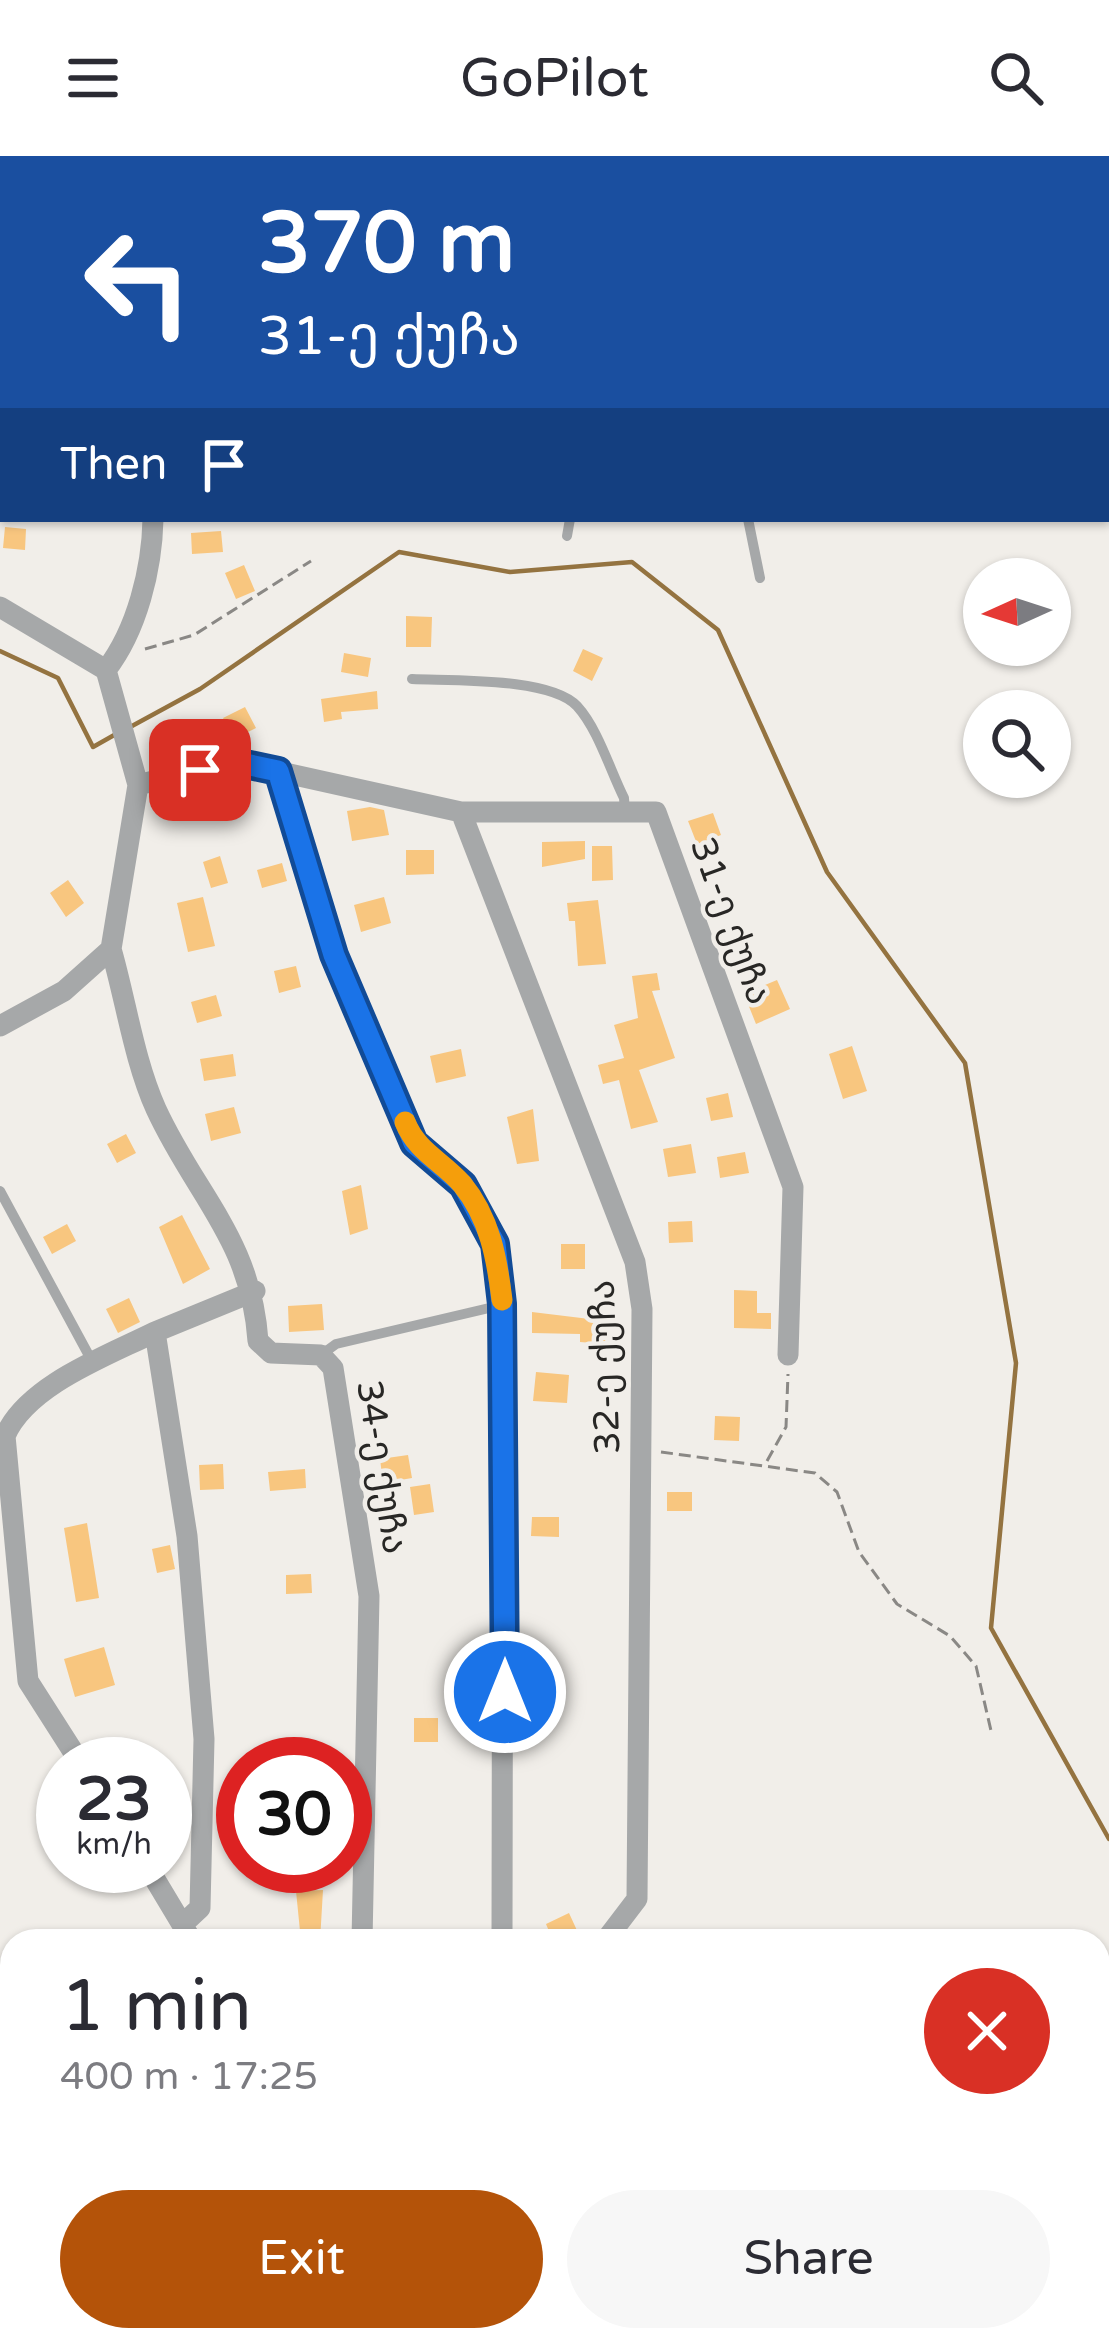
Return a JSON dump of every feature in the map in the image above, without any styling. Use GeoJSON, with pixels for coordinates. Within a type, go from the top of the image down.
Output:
{"type":"FeatureCollection","features":[{"type":"Feature","properties":{"kind":"street"},"geometry":{"type":"LineString","coordinates":[[106,670],[122,650],[146,575],[153,522]]}},
{"type":"Feature","properties":{"kind":"street"},"geometry":{"type":"LineString","coordinates":[[0,607],[106,670],[138,785],[111,949],[64,991],[0,1026]]}},
{"type":"Feature","properties":{"kind":"street"},"geometry":{"type":"LineString","coordinates":[[138,785],[231,761],[461,812],[625,812]]}},
{"type":"Feature","properties":{"kind":"street"},"geometry":{"type":"LineString","coordinates":[[278,771],[343,976],[414,1143],[463,1185],[495,1244],[502,1304],[502,1929]]}},
{"type":"Feature","properties":{"kind":"street","name":"32-ე ქუჩა"},"geometry":{"type":"LineString","coordinates":[[461,812],[635,1262],[642,1309],[638,1899],[614,1929]]}},
{"type":"Feature","properties":{"kind":"street","name":"31-ე ქუჩა"},"geometry":{"type":"LineString","coordinates":[[625,812],[656,812],[793,1187],[788,1355]]}},
{"type":"Feature","properties":{"kind":"street","name":"34-ე ქუჩა"},"geometry":{"type":"LineString","coordinates":[[111,949],[155,1107],[236,1246],[255,1291],[258,1341],[271,1353],[321,1355],[333,1368],[369,1597],[362,1929]]}},
{"type":"Feature","properties":{"kind":"street"},"geometry":{"type":"LineString","coordinates":[[64,1737],[28,1682],[5,1436],[15,1413],[93,1363],[255,1291]]}},
{"type":"Feature","properties":{"kind":"street"},"geometry":{"type":"LineString","coordinates":[[154,1333],[187,1536],[204,1739],[200,1908],[190,1929]]}},
{"type":"Feature","properties":{"kind":"street"},"geometry":{"type":"LineString","coordinates":[[164,1893],[186,1929]]}},
{"type":"Feature","properties":{"kind":"lane"},"geometry":{"type":"LineString","coordinates":[[567,536],[569,522]]}},
{"type":"Feature","properties":{"kind":"lane"},"geometry":{"type":"LineString","coordinates":[[749,522],[760,578]]}},
{"type":"Feature","properties":{"kind":"lane"},"geometry":{"type":"LineString","coordinates":[[412,679],[494,682],[565,696],[579,708],[624,798],[625,812]]}},
{"type":"Feature","properties":{"kind":"lane"},"geometry":{"type":"LineString","coordinates":[[0,1191],[93,1363]]}},
{"type":"Feature","properties":{"kind":"lane"},"geometry":{"type":"LineString","coordinates":[[321,1355],[336,1344],[502,1304]]}},
{"type":"Feature","properties":{"kind":"path"},"geometry":{"type":"LineString","coordinates":[[122,650],[154,649],[194,634],[311,561]]}},
{"type":"Feature","properties":{"kind":"path"},"geometry":{"type":"LineString","coordinates":[[766,1462],[786,1427],[788,1355]]}},
{"type":"Feature","properties":{"kind":"path"},"geometry":{"type":"LineString","coordinates":[[641,1450],[766,1462],[815,1473],[838,1492],[859,1552],[897,1604],[950,1636],[976,1666],[992,1735]]}},
{"type":"Feature","properties":{"kind":"building"},"geometry":{"type":"Polygon","coordinates":[[[5,527],[26,529],[25,550],[3,548],[5,527]]]}},
{"type":"Feature","properties":{"kind":"building"},"geometry":{"type":"Polygon","coordinates":[[[221,531],[223,552],[192,554],[191,533],[221,531]]]}},
{"type":"Feature","properties":{"kind":"building"},"geometry":{"type":"Polygon","coordinates":[[[244,565],[255,591],[236,599],[225,573],[244,565]]]}},
{"type":"Feature","properties":{"kind":"building"},"geometry":{"type":"Polygon","coordinates":[[[406,616],[432,617],[431,647],[406,647],[406,616]]]}},
{"type":"Feature","properties":{"kind":"building"},"geometry":{"type":"Polygon","coordinates":[[[583,649],[603,658],[592,681],[573,671],[583,649]]]}},
{"type":"Feature","properties":{"kind":"building"},"geometry":{"type":"Polygon","coordinates":[[[344,653],[371,658],[368,677],[341,672],[344,653]]]}},
{"type":"Feature","properties":{"kind":"building"},"geometry":{"type":"Polygon","coordinates":[[[377,691],[378,709],[341,712],[342,719],[324,722],[321,699],[377,691]]]}},
{"type":"Feature","properties":{"kind":"building"},"geometry":{"type":"Polygon","coordinates":[[[245,707],[256,728],[234,739],[223,718],[245,707]]]}},
{"type":"Feature","properties":{"kind":"building"},"geometry":{"type":"Polygon","coordinates":[[[384,810],[389,835],[352,841],[347,811],[384,810]]]}},
{"type":"Feature","properties":{"kind":"building"},"geometry":{"type":"Polygon","coordinates":[[[713,813],[721,835],[697,844],[688,821],[713,813]]]}},
{"type":"Feature","properties":{"kind":"building"},"geometry":{"type":"Polygon","coordinates":[[[585,841],[585,859],[542,867],[542,842],[585,841]]]}},
{"type":"Feature","properties":{"kind":"building"},"geometry":{"type":"Polygon","coordinates":[[[592,846],[612,846],[613,880],[592,881],[592,846]]]}},
{"type":"Feature","properties":{"kind":"building"},"geometry":{"type":"Polygon","coordinates":[[[406,850],[434,850],[434,874],[406,875],[406,850]]]}},
{"type":"Feature","properties":{"kind":"building"},"geometry":{"type":"Polygon","coordinates":[[[220,856],[228,883],[211,888],[203,862],[220,856]]]}},
{"type":"Feature","properties":{"kind":"building"},"geometry":{"type":"Polygon","coordinates":[[[282,863],[287,881],[262,888],[257,870],[282,863]]]}},
{"type":"Feature","properties":{"kind":"building"},"geometry":{"type":"Polygon","coordinates":[[[68,880],[84,903],[66,917],[50,893],[68,880]]]}},
{"type":"Feature","properties":{"kind":"building"},"geometry":{"type":"Polygon","coordinates":[[[203,897],[215,946],[188,952],[177,903],[203,897]]]}},
{"type":"Feature","properties":{"kind":"building"},"geometry":{"type":"Polygon","coordinates":[[[384,897],[391,923],[361,932],[354,905],[384,897]]]}},
{"type":"Feature","properties":{"kind":"building"},"geometry":{"type":"Polygon","coordinates":[[[598,900],[606,964],[578,966],[575,921],[569,921],[567,903],[598,900]]]}},
{"type":"Feature","properties":{"kind":"building"},"geometry":{"type":"Polygon","coordinates":[[[296,966],[301,987],[279,993],[274,971],[296,966]]]}},
{"type":"Feature","properties":{"kind":"building"},"geometry":{"type":"Polygon","coordinates":[[[657,973],[660,990],[652,991],[675,1058],[639,1070],[658,1122],[631,1129],[619,1080],[603,1084],[598,1065],[624,1058],[614,1025],[638,1018],[632,976],[657,973]]]}},
{"type":"Feature","properties":{"kind":"building"},"geometry":{"type":"Polygon","coordinates":[[[777,980],[790,1009],[756,1024],[744,994],[777,980]]]}},
{"type":"Feature","properties":{"kind":"building"},"geometry":{"type":"Polygon","coordinates":[[[216,995],[222,1016],[197,1023],[191,1002],[216,995]]]}},
{"type":"Feature","properties":{"kind":"building"},"geometry":{"type":"Polygon","coordinates":[[[852,1046],[867,1091],[843,1099],[829,1054],[852,1046]]]}},
{"type":"Feature","properties":{"kind":"building"},"geometry":{"type":"Polygon","coordinates":[[[461,1049],[466,1076],[436,1083],[430,1056],[461,1049]]]}},
{"type":"Feature","properties":{"kind":"building"},"geometry":{"type":"Polygon","coordinates":[[[233,1054],[236,1076],[204,1081],[200,1059],[233,1054]]]}},
{"type":"Feature","properties":{"kind":"building"},"geometry":{"type":"Polygon","coordinates":[[[728,1093],[733,1117],[711,1121],[706,1098],[728,1093]]]}},
{"type":"Feature","properties":{"kind":"building"},"geometry":{"type":"Polygon","coordinates":[[[234,1107],[241,1133],[211,1141],[205,1114],[234,1107]]]}},
{"type":"Feature","properties":{"kind":"building"},"geometry":{"type":"Polygon","coordinates":[[[533,1109],[539,1161],[517,1164],[507,1117],[533,1109]]]}},
{"type":"Feature","properties":{"kind":"building"},"geometry":{"type":"Polygon","coordinates":[[[126,1134],[136,1153],[117,1163],[107,1144],[126,1134]]]}},
{"type":"Feature","properties":{"kind":"building"},"geometry":{"type":"Polygon","coordinates":[[[691,1144],[696,1173],[668,1177],[663,1149],[691,1144]]]}},
{"type":"Feature","properties":{"kind":"building"},"geometry":{"type":"Polygon","coordinates":[[[745,1152],[749,1173],[720,1178],[717,1157],[745,1152]]]}},
{"type":"Feature","properties":{"kind":"building"},"geometry":{"type":"Polygon","coordinates":[[[361,1185],[368,1229],[350,1235],[342,1191],[361,1185]]]}},
{"type":"Feature","properties":{"kind":"building"},"geometry":{"type":"Polygon","coordinates":[[[182,1215],[210,1269],[183,1284],[159,1227],[182,1215]]]}},
{"type":"Feature","properties":{"kind":"building"},"geometry":{"type":"Polygon","coordinates":[[[692,1221],[693,1242],[669,1243],[668,1222],[692,1221]]]}},
{"type":"Feature","properties":{"kind":"building"},"geometry":{"type":"Polygon","coordinates":[[[67,1224],[76,1241],[52,1254],[43,1237],[67,1224]]]}},
{"type":"Feature","properties":{"kind":"building"},"geometry":{"type":"Polygon","coordinates":[[[561,1244],[585,1244],[585,1269],[561,1269],[561,1244]]]}},
{"type":"Feature","properties":{"kind":"building"},"geometry":{"type":"Polygon","coordinates":[[[734,1290],[757,1291],[757,1313],[771,1313],[771,1329],[734,1328],[734,1290]]]}},
{"type":"Feature","properties":{"kind":"building"},"geometry":{"type":"Polygon","coordinates":[[[129,1298],[140,1322],[118,1333],[106,1309],[129,1298]]]}},
{"type":"Feature","properties":{"kind":"building"},"geometry":{"type":"Polygon","coordinates":[[[322,1304],[324,1330],[289,1332],[288,1306],[322,1304]]]}},
{"type":"Feature","properties":{"kind":"building"},"geometry":{"type":"Polygon","coordinates":[[[532,1312],[606,1321],[605,1344],[580,1342],[580,1334],[532,1333],[532,1312]]]}},
{"type":"Feature","properties":{"kind":"building"},"geometry":{"type":"Polygon","coordinates":[[[536,1372],[569,1375],[567,1403],[533,1401],[536,1372]]]}},
{"type":"Feature","properties":{"kind":"building"},"geometry":{"type":"Polygon","coordinates":[[[715,1416],[740,1417],[739,1441],[714,1440],[715,1416]]]}},
{"type":"Feature","properties":{"kind":"building"},"geometry":{"type":"Polygon","coordinates":[[[408,1455],[412,1478],[383,1483],[380,1459],[408,1455]]]}},
{"type":"Feature","properties":{"kind":"building"},"geometry":{"type":"Polygon","coordinates":[[[223,1464],[224,1489],[200,1490],[199,1465],[223,1464]]]}},
{"type":"Feature","properties":{"kind":"building"},"geometry":{"type":"Polygon","coordinates":[[[305,1469],[306,1488],[270,1491],[268,1472],[305,1469]]]}},
{"type":"Feature","properties":{"kind":"building"},"geometry":{"type":"Polygon","coordinates":[[[430,1484],[434,1512],[414,1515],[410,1487],[430,1484]]]}},
{"type":"Feature","properties":{"kind":"building"},"geometry":{"type":"Polygon","coordinates":[[[667,1492],[692,1492],[692,1511],[667,1511],[667,1492]]]}},
{"type":"Feature","properties":{"kind":"building"},"geometry":{"type":"Polygon","coordinates":[[[532,1517],[559,1517],[559,1537],[531,1536],[532,1517]]]}},
{"type":"Feature","properties":{"kind":"building"},"geometry":{"type":"Polygon","coordinates":[[[87,1523],[99,1598],[76,1602],[64,1528],[87,1523]]]}},
{"type":"Feature","properties":{"kind":"building"},"geometry":{"type":"Polygon","coordinates":[[[170,1545],[175,1569],[157,1573],[152,1549],[170,1545]]]}},
{"type":"Feature","properties":{"kind":"building"},"geometry":{"type":"Polygon","coordinates":[[[311,1574],[312,1593],[286,1594],[286,1575],[311,1574]]]}},
{"type":"Feature","properties":{"kind":"building"},"geometry":{"type":"Polygon","coordinates":[[[104,1647],[115,1685],[75,1697],[64,1659],[104,1647]]]}},
{"type":"Feature","properties":{"kind":"building"},"geometry":{"type":"Polygon","coordinates":[[[414,1718],[438,1718],[438,1742],[414,1742],[414,1718]]]}},
{"type":"Feature","properties":{"kind":"building"},"geometry":{"type":"Polygon","coordinates":[[[296,1893],[323,1893],[321,1929],[300,1929],[296,1893]]]}},
{"type":"Feature","properties":{"kind":"building"},"geometry":{"type":"Polygon","coordinates":[[[569,1913],[576,1929],[548,1929],[546,1924],[569,1913]]]}},
{"type":"Feature","properties":{"kind":"waterway"},"geometry":{"type":"LineString","coordinates":[[132,726],[200,689],[399,552],[510,572],[632,562],[718,630],[827,872],[965,1063],[1016,1363],[991,1628],[1109,1839]]}},
{"type":"Feature","properties":{"kind":"waterway"},"geometry":{"type":"LineString","coordinates":[[0,651],[58,678],[93,747],[116,734]]}},
{"type":"Feature","properties":{"kind":"slow traffic"},"geometry":{"type":"LineString","coordinates":[[405,1122],[414,1143],[463,1185],[495,1244],[502,1300]]}},
{"type":"Feature","properties":{"kind":"route"},"geometry":{"type":"LineString","coordinates":[[200,770],[231,761],[278,771],[334,955],[414,1143],[463,1185],[495,1244],[502,1304],[505,1692]]}}]}
